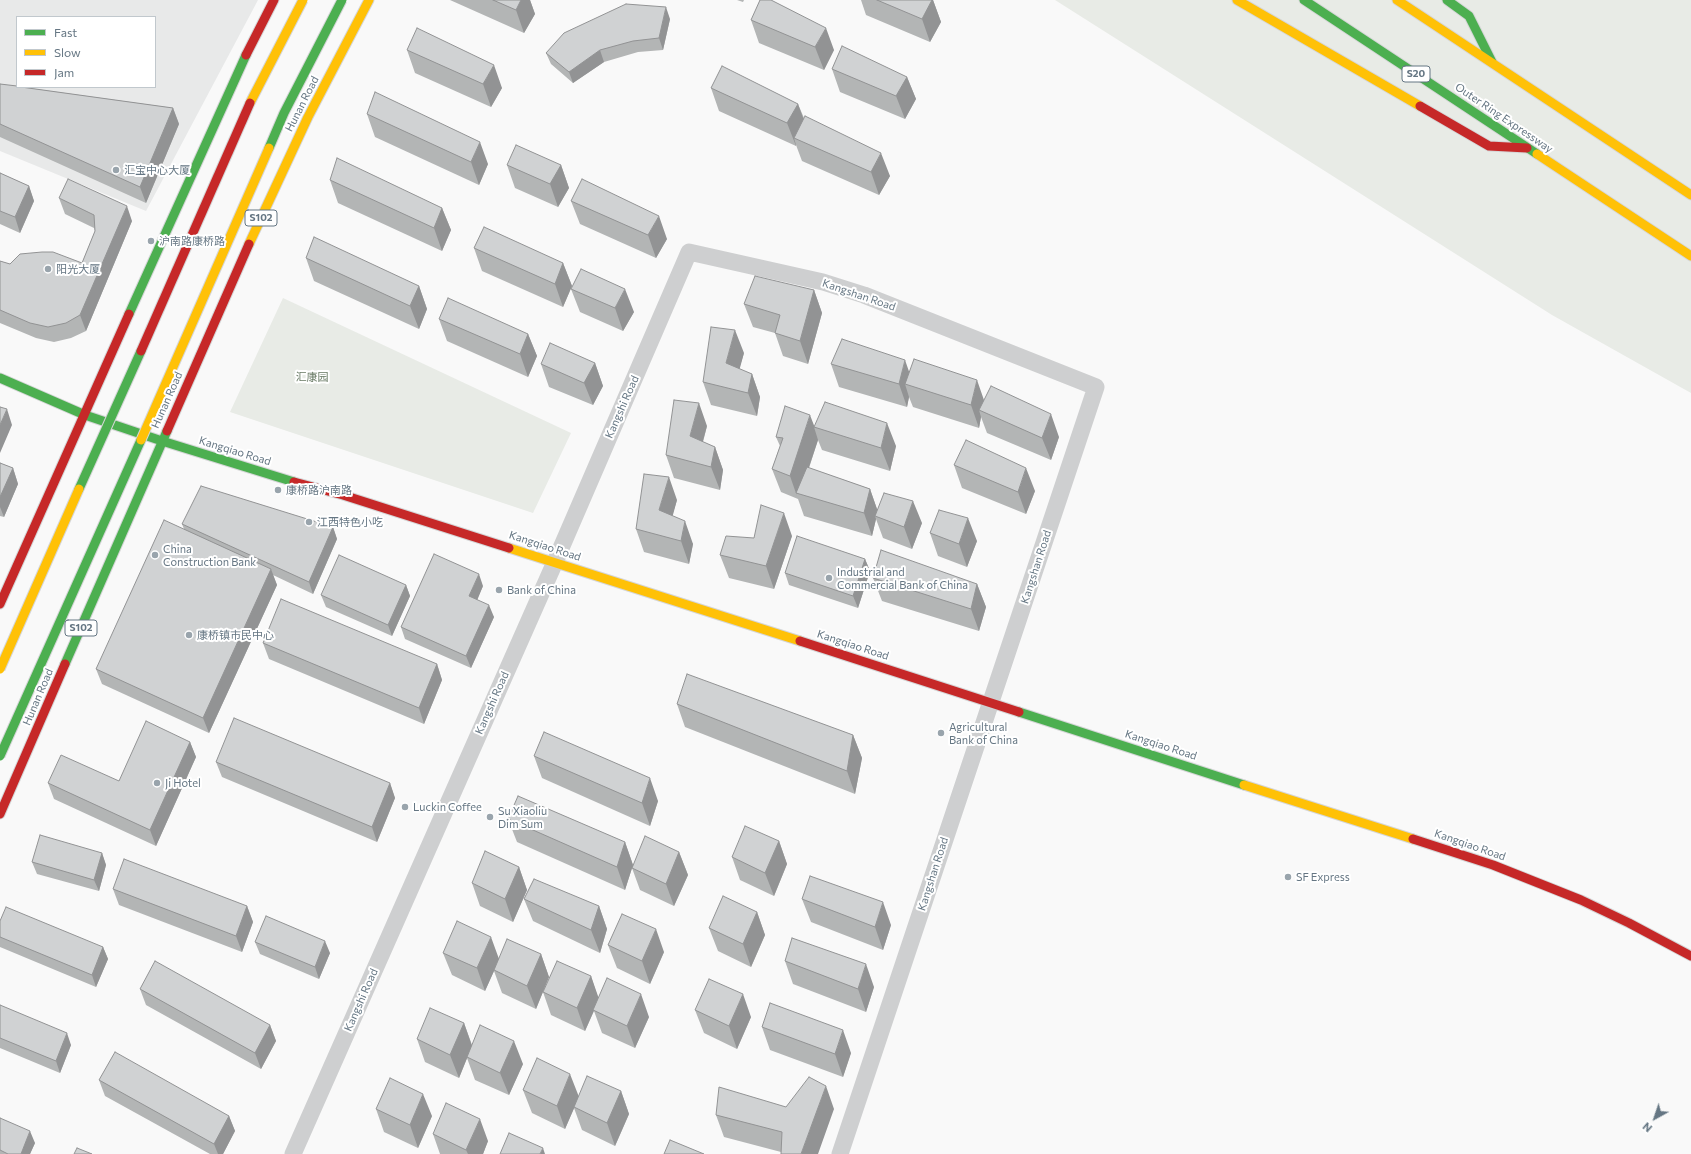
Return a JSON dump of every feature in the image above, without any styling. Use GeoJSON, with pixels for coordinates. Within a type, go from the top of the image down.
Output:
{"type":"FeatureCollection","features":[{"type":"Feature","properties":{"kind":"main road"},"geometry":{"type":"LineString","coordinates":[[0,604],[234,80],[274,0]]}},
{"type":"Feature","properties":{"kind":"main road"},"geometry":{"type":"LineString","coordinates":[[0,669],[254,94],[303,0]]}},
{"type":"Feature","properties":{"kind":"main road"},"geometry":{"type":"LineString","coordinates":[[0,756],[181,351],[284,113],[342,0]]}},
{"type":"Feature","properties":{"kind":"main road","name":"Hunan Road"},"geometry":{"type":"LineString","coordinates":[[0,814],[253,234],[308,117],[369,0]]}},
{"type":"Feature","properties":{"kind":"main road"},"geometry":{"type":"LineString","coordinates":[[1237,0],[1489,146],[1528,148]]}},
{"type":"Feature","properties":{"kind":"main road","name":"Outer Ring Expressway"},"geometry":{"type":"LineString","coordinates":[[1304,0],[1691,256]]}},
{"type":"Feature","properties":{"kind":"main road"},"geometry":{"type":"LineString","coordinates":[[1397,0],[1691,195]]}},
{"type":"Feature","properties":{"kind":"main road"},"geometry":{"type":"LineString","coordinates":[[1447,0],[1469,16],[1492,63]]}},
{"type":"Feature","properties":{"kind":"main road","name":"Kangqiao Road"},"geometry":{"type":"LineString","coordinates":[[0,378],[85,414],[162,441],[280,478],[343,495],[555,562],[1494,865],[1581,900],[1629,923],[1691,956]]}},
{"type":"Feature","properties":{"kind":"street","name":"Kangshi Road"},"geometry":{"type":"LineString","coordinates":[[293,1154],[555,562],[689,252]]}},
{"type":"Feature","properties":{"kind":"street","name":"Kangshan Road"},"geometry":{"type":"LineString","coordinates":[[689,252],[823,282],[864,295],[1096,387],[840,1154]]}},
{"type":"Feature","properties":{"kind":"shaded area"},"geometry":{"type":"Polygon","coordinates":[[[0,0],[258,0],[146,211],[0,151],[0,0]]]}},
{"type":"Feature","properties":{"kind":"green space"},"geometry":{"type":"Polygon","coordinates":[[[1055,0],[1691,0],[1691,393],[1552,315],[1055,0]]]}},
{"type":"Feature","properties":{"kind":"green space","name":"汇康园"},"geometry":{"type":"Polygon","coordinates":[[[283,298],[571,433],[533,513],[230,412],[283,298]]]}},
{"type":"Feature","properties":{"kind":"building"},"geometry":{"type":"Polygon","coordinates":[[[493,0],[521,0],[516,10],[493,0]]]}},
{"type":"Feature","properties":{"kind":"building"},"geometry":{"type":"Polygon","coordinates":[[[760,0],[771,0],[826,28],[815,47],[751,20],[760,0]]]}},
{"type":"Feature","properties":{"kind":"building"},"geometry":{"type":"Polygon","coordinates":[[[877,0],[932,0],[922,19],[877,0]]]}},
{"type":"Feature","properties":{"kind":"building"},"geometry":{"type":"Polygon","coordinates":[[[626,4],[666,7],[659,38],[633,41],[600,50],[569,72],[546,53],[564,33],[626,4]]]}},
{"type":"Feature","properties":{"kind":"building"},"geometry":{"type":"Polygon","coordinates":[[[417,28],[494,65],[483,84],[407,50],[417,28]]]}},
{"type":"Feature","properties":{"kind":"building"},"geometry":{"type":"Polygon","coordinates":[[[842,46],[907,77],[896,96],[832,69],[842,46]]]}},
{"type":"Feature","properties":{"kind":"building"},"geometry":{"type":"Polygon","coordinates":[[[722,66],[798,104],[787,123],[711,88],[722,66]]]}},
{"type":"Feature","properties":{"kind":"building","name":"汇宝中心大厦"},"geometry":{"type":"Polygon","coordinates":[[[0,84],[16,86],[16,88],[28,88],[173,108],[140,187],[0,124],[0,84]]]}},
{"type":"Feature","properties":{"kind":"building"},"geometry":{"type":"Polygon","coordinates":[[[375,92],[480,142],[471,162],[367,114],[375,92]]]}},
{"type":"Feature","properties":{"kind":"building"},"geometry":{"type":"Polygon","coordinates":[[[805,116],[881,153],[871,172],[794,138],[805,116]]]}},
{"type":"Feature","properties":{"kind":"building"},"geometry":{"type":"Polygon","coordinates":[[[516,145],[561,165],[550,184],[507,165],[516,145]]]}},
{"type":"Feature","properties":{"kind":"building"},"geometry":{"type":"Polygon","coordinates":[[[337,158],[442,208],[434,228],[330,180],[337,158]]]}},
{"type":"Feature","properties":{"kind":"building"},"geometry":{"type":"Polygon","coordinates":[[[0,173],[29,186],[15,217],[0,211],[0,173]]]}},
{"type":"Feature","properties":{"kind":"building","name":"阳光大厦"},"geometry":{"type":"Polygon","coordinates":[[[68,179],[127,206],[80,315],[66,323],[48,327],[30,323],[0,310],[0,261],[10,264],[20,254],[53,252],[82,263],[95,231],[94,215],[59,198],[68,179]]]}},
{"type":"Feature","properties":{"kind":"building"},"geometry":{"type":"Polygon","coordinates":[[[582,179],[659,216],[648,235],[571,201],[582,179]]]}},
{"type":"Feature","properties":{"kind":"building"},"geometry":{"type":"Polygon","coordinates":[[[484,227],[563,263],[555,284],[474,248],[484,227]]]}},
{"type":"Feature","properties":{"kind":"building"},"geometry":{"type":"Polygon","coordinates":[[[314,237],[419,286],[410,306],[306,258],[314,237]]]}},
{"type":"Feature","properties":{"kind":"building"},"geometry":{"type":"Polygon","coordinates":[[[581,269],[625,289],[615,308],[571,289],[581,269]]]}},
{"type":"Feature","properties":{"kind":"building"},"geometry":{"type":"Polygon","coordinates":[[[755,276],[814,290],[800,341],[775,333],[780,315],[744,304],[755,276]]]}},
{"type":"Feature","properties":{"kind":"building"},"geometry":{"type":"Polygon","coordinates":[[[448,298],[528,334],[520,354],[439,319],[448,298]]]}},
{"type":"Feature","properties":{"kind":"building"},"geometry":{"type":"Polygon","coordinates":[[[711,327],[735,330],[726,363],[752,374],[748,393],[703,382],[711,327]]]}},
{"type":"Feature","properties":{"kind":"building"},"geometry":{"type":"Polygon","coordinates":[[[842,339],[905,360],[899,384],[831,364],[842,339]]]}},
{"type":"Feature","properties":{"kind":"building"},"geometry":{"type":"Polygon","coordinates":[[[550,343],[595,363],[584,383],[541,364],[550,343]]]}},
{"type":"Feature","properties":{"kind":"building"},"geometry":{"type":"Polygon","coordinates":[[[914,359],[977,380],[971,405],[905,384],[914,359]]]}},
{"type":"Feature","properties":{"kind":"building"},"geometry":{"type":"Polygon","coordinates":[[[991,386],[1051,414],[1042,438],[979,410],[991,386]]]}},
{"type":"Feature","properties":{"kind":"building"},"geometry":{"type":"Polygon","coordinates":[[[674,400],[699,403],[690,436],[715,447],[711,467],[666,455],[674,400]]]}},
{"type":"Feature","properties":{"kind":"building"},"geometry":{"type":"Polygon","coordinates":[[[825,402],[887,423],[881,448],[814,427],[825,402]]]}},
{"type":"Feature","properties":{"kind":"building"},"geometry":{"type":"Polygon","coordinates":[[[785,406],[810,415],[790,476],[772,469],[783,438],[776,437],[785,406]]]}},
{"type":"Feature","properties":{"kind":"building"},"geometry":{"type":"Polygon","coordinates":[[[0,407],[7,409],[0,425],[0,407]]]}},
{"type":"Feature","properties":{"kind":"building"},"geometry":{"type":"Polygon","coordinates":[[[966,440],[1026,468],[1018,492],[954,465],[966,440]]]}},
{"type":"Feature","properties":{"kind":"building"},"geometry":{"type":"Polygon","coordinates":[[[0,463],[13,468],[0,497],[0,463]]]}},
{"type":"Feature","properties":{"kind":"building"},"geometry":{"type":"Polygon","coordinates":[[[807,467],[870,489],[864,513],[796,493],[807,467]]]}},
{"type":"Feature","properties":{"kind":"building"},"geometry":{"type":"Polygon","coordinates":[[[644,474],[669,477],[659,510],[685,521],[681,541],[636,529],[644,474]]]}},
{"type":"Feature","properties":{"kind":"building"},"geometry":{"type":"Polygon","coordinates":[[[201,486],[333,527],[309,582],[182,524],[201,486]]]}},
{"type":"Feature","properties":{"kind":"building"},"geometry":{"type":"Polygon","coordinates":[[[884,493],[913,501],[904,527],[875,516],[884,493]]]}},
{"type":"Feature","properties":{"kind":"building"},"geometry":{"type":"Polygon","coordinates":[[[761,505],[784,513],[766,566],[720,555],[726,536],[754,538],[761,505]]]}},
{"type":"Feature","properties":{"kind":"building"},"geometry":{"type":"Polygon","coordinates":[[[939,510],[968,518],[959,544],[930,533],[939,510]]]}},
{"type":"Feature","properties":{"kind":"building","name":"康桥镇市民中心"},"geometry":{"type":"Polygon","coordinates":[[[164,520],[271,569],[203,718],[96,669],[164,520]]]}},
{"type":"Feature","properties":{"kind":"building","name":"Industrial and Commercial Bank of China"},"geometry":{"type":"Polygon","coordinates":[[[797,536],[865,559],[853,596],[785,573],[797,536]]]}},
{"type":"Feature","properties":{"kind":"building"},"geometry":{"type":"Polygon","coordinates":[[[881,550],[977,584],[971,609],[873,578],[881,550]]]}},
{"type":"Feature","properties":{"kind":"building"},"geometry":{"type":"Polygon","coordinates":[[[434,554],[479,574],[469,596],[489,605],[466,656],[401,627],[434,554]]]}},
{"type":"Feature","properties":{"kind":"building"},"geometry":{"type":"Polygon","coordinates":[[[339,555],[406,585],[388,625],[321,595],[339,555]]]}},
{"type":"Feature","properties":{"kind":"building"},"geometry":{"type":"Polygon","coordinates":[[[281,599],[437,664],[419,708],[263,643],[281,599]]]}},
{"type":"Feature","properties":{"kind":"building"},"geometry":{"type":"Polygon","coordinates":[[[687,674],[853,735],[847,771],[677,704],[687,674]]]}},
{"type":"Feature","properties":{"kind":"building"},"geometry":{"type":"Polygon","coordinates":[[[234,718],[390,783],[372,827],[216,762],[234,718]]]}},
{"type":"Feature","properties":{"kind":"building","name":"Ji Hotel"},"geometry":{"type":"Polygon","coordinates":[[[146,721],[190,742],[150,830],[48,783],[61,755],[119,781],[146,721]]]}},
{"type":"Feature","properties":{"kind":"building"},"geometry":{"type":"Polygon","coordinates":[[[544,732],[650,778],[642,803],[534,756],[544,732]]]}},
{"type":"Feature","properties":{"kind":"building"},"geometry":{"type":"Polygon","coordinates":[[[518,796],[625,842],[617,867],[508,819],[518,796]]]}},
{"type":"Feature","properties":{"kind":"building"},"geometry":{"type":"Polygon","coordinates":[[[745,826],[779,841],[765,873],[732,857],[745,826]]]}},
{"type":"Feature","properties":{"kind":"building"},"geometry":{"type":"Polygon","coordinates":[[[40,835],[102,853],[94,880],[32,862],[40,835]]]}},
{"type":"Feature","properties":{"kind":"building"},"geometry":{"type":"Polygon","coordinates":[[[645,836],[679,852],[666,884],[632,868],[645,836]]]}},
{"type":"Feature","properties":{"kind":"building"},"geometry":{"type":"Polygon","coordinates":[[[485,851],[519,867],[505,899],[472,883],[485,851]]]}},
{"type":"Feature","properties":{"kind":"building"},"geometry":{"type":"Polygon","coordinates":[[[124,859],[247,906],[236,936],[113,889],[124,859]]]}},
{"type":"Feature","properties":{"kind":"building"},"geometry":{"type":"Polygon","coordinates":[[[810,876],[883,902],[875,927],[802,899],[810,876]]]}},
{"type":"Feature","properties":{"kind":"building"},"geometry":{"type":"Polygon","coordinates":[[[534,879],[599,906],[591,930],[524,899],[534,879]]]}},
{"type":"Feature","properties":{"kind":"building"},"geometry":{"type":"Polygon","coordinates":[[[723,896],[757,912],[743,944],[709,928],[723,896]]]}},
{"type":"Feature","properties":{"kind":"building"},"geometry":{"type":"Polygon","coordinates":[[[6,907],[103,947],[92,975],[0,937],[0,921],[6,907]]]}},
{"type":"Feature","properties":{"kind":"building"},"geometry":{"type":"Polygon","coordinates":[[[622,914],[656,929],[642,961],[608,945],[622,914]]]}},
{"type":"Feature","properties":{"kind":"building"},"geometry":{"type":"Polygon","coordinates":[[[266,916],[325,941],[315,967],[255,942],[266,916]]]}},
{"type":"Feature","properties":{"kind":"building"},"geometry":{"type":"Polygon","coordinates":[[[457,921],[491,937],[477,968],[443,953],[457,921]]]}},
{"type":"Feature","properties":{"kind":"building"},"geometry":{"type":"Polygon","coordinates":[[[792,938],[866,964],[858,989],[785,961],[792,938]]]}},
{"type":"Feature","properties":{"kind":"building"},"geometry":{"type":"Polygon","coordinates":[[[507,939],[541,954],[527,986],[494,970],[507,939]]]}},
{"type":"Feature","properties":{"kind":"building"},"geometry":{"type":"Polygon","coordinates":[[[155,961],[270,1025],[255,1053],[140,989],[155,961]]]}},
{"type":"Feature","properties":{"kind":"building"},"geometry":{"type":"Polygon","coordinates":[[[557,961],[591,976],[577,1008],[543,992],[557,961]]]}},
{"type":"Feature","properties":{"kind":"building"},"geometry":{"type":"Polygon","coordinates":[[[607,978],[641,994],[627,1026],[593,1010],[607,978]]]}},
{"type":"Feature","properties":{"kind":"building"},"geometry":{"type":"Polygon","coordinates":[[[709,979],[743,994],[729,1026],[695,1010],[709,979]]]}},
{"type":"Feature","properties":{"kind":"building"},"geometry":{"type":"Polygon","coordinates":[[[770,1003],[843,1030],[835,1054],[762,1027],[770,1003]]]}},
{"type":"Feature","properties":{"kind":"building"},"geometry":{"type":"Polygon","coordinates":[[[0,1005],[67,1033],[56,1061],[0,1038],[0,1005]]]}},
{"type":"Feature","properties":{"kind":"building"},"geometry":{"type":"Polygon","coordinates":[[[430,1008],[464,1023],[450,1055],[417,1039],[430,1008]]]}},
{"type":"Feature","properties":{"kind":"building"},"geometry":{"type":"Polygon","coordinates":[[[480,1025],[514,1041],[500,1073],[467,1057],[480,1025]]]}},
{"type":"Feature","properties":{"kind":"building"},"geometry":{"type":"Polygon","coordinates":[[[115,1052],[229,1116],[214,1144],[99,1080],[115,1052]]]}},
{"type":"Feature","properties":{"kind":"building"},"geometry":{"type":"Polygon","coordinates":[[[537,1058],[570,1074],[557,1106],[523,1090],[537,1058]]]}},
{"type":"Feature","properties":{"kind":"building"},"geometry":{"type":"Polygon","coordinates":[[[587,1076],[621,1091],[607,1123],[574,1107],[587,1076]]]}},
{"type":"Feature","properties":{"kind":"building"},"geometry":{"type":"Polygon","coordinates":[[[809,1077],[826,1086],[801,1154],[781,1154],[782,1132],[716,1115],[719,1087],[786,1107],[809,1077]]]}},
{"type":"Feature","properties":{"kind":"building"},"geometry":{"type":"Polygon","coordinates":[[[390,1078],[423,1094],[410,1125],[376,1109],[390,1078]]]}},
{"type":"Feature","properties":{"kind":"building"},"geometry":{"type":"Polygon","coordinates":[[[446,1103],[480,1119],[466,1150],[433,1134],[446,1103]]]}},
{"type":"Feature","properties":{"kind":"building"},"geometry":{"type":"Polygon","coordinates":[[[0,1118],[30,1131],[21,1154],[8,1154],[0,1150],[0,1118]]]}},
{"type":"Feature","properties":{"kind":"building"},"geometry":{"type":"Polygon","coordinates":[[[509,1133],[543,1148],[540,1154],[500,1154],[509,1133]]]}},
{"type":"Feature","properties":{"kind":"building"},"geometry":{"type":"Polygon","coordinates":[[[670,1140],[704,1154],[664,1154],[670,1140]]]}},
{"type":"Feature","properties":{"kind":"building"},"geometry":{"type":"Polygon","coordinates":[[[77,1148],[92,1154],[74,1154],[77,1148]]]}},
{"type":"Feature","properties":{"kind":"traffic: fast"},"geometry":{"type":"LineString","coordinates":[[269,148],[284,113],[342,0]]}},
{"type":"Feature","properties":{"kind":"traffic: fast"},"geometry":{"type":"LineString","coordinates":[[1304,0],[1537,154]]}},
{"type":"Feature","properties":{"kind":"traffic: fast"},"geometry":{"type":"LineString","coordinates":[[1447,0],[1469,16],[1492,62]]}},
{"type":"Feature","properties":{"kind":"traffic: fast"},"geometry":{"type":"LineString","coordinates":[[129,314],[246,55]]}},
{"type":"Feature","properties":{"kind":"traffic: fast"},"geometry":{"type":"LineString","coordinates":[[79,489],[141,351]]}},
{"type":"Feature","properties":{"kind":"traffic: fast"},"geometry":{"type":"LineString","coordinates":[[0,378],[85,415],[162,441],[294,482]]}},
{"type":"Feature","properties":{"kind":"traffic: fast"},"geometry":{"type":"LineString","coordinates":[[65,664],[167,431]]}},
{"type":"Feature","properties":{"kind":"traffic: fast"},"geometry":{"type":"LineString","coordinates":[[0,756],[141,440]]}},
{"type":"Feature","properties":{"kind":"traffic: fast"},"geometry":{"type":"LineString","coordinates":[[1019,712],[1244,785]]}},
{"type":"Feature","properties":{"kind":"traffic: slow"},"geometry":{"type":"LineString","coordinates":[[250,103],[303,0]]}},
{"type":"Feature","properties":{"kind":"traffic: slow"},"geometry":{"type":"LineString","coordinates":[[249,244],[308,117],[369,0]]}},
{"type":"Feature","properties":{"kind":"traffic: slow"},"geometry":{"type":"LineString","coordinates":[[1237,0],[1420,106]]}},
{"type":"Feature","properties":{"kind":"traffic: slow"},"geometry":{"type":"LineString","coordinates":[[1397,0],[1691,195]]}},
{"type":"Feature","properties":{"kind":"traffic: slow"},"geometry":{"type":"LineString","coordinates":[[141,440],[269,148]]}},
{"type":"Feature","properties":{"kind":"traffic: slow"},"geometry":{"type":"LineString","coordinates":[[1537,154],[1691,256]]}},
{"type":"Feature","properties":{"kind":"traffic: slow"},"geometry":{"type":"LineString","coordinates":[[0,669],[79,489]]}},
{"type":"Feature","properties":{"kind":"traffic: slow"},"geometry":{"type":"LineString","coordinates":[[509,548],[800,641]]}},
{"type":"Feature","properties":{"kind":"traffic: slow"},"geometry":{"type":"LineString","coordinates":[[1244,785],[1413,839]]}},
{"type":"Feature","properties":{"kind":"traffic: jam"},"geometry":{"type":"LineString","coordinates":[[246,55],[274,0]]}},
{"type":"Feature","properties":{"kind":"traffic: jam"},"geometry":{"type":"LineString","coordinates":[[141,351],[250,103]]}},
{"type":"Feature","properties":{"kind":"traffic: jam"},"geometry":{"type":"LineString","coordinates":[[1420,106],[1489,146],[1527,148]]}},
{"type":"Feature","properties":{"kind":"traffic: jam"},"geometry":{"type":"LineString","coordinates":[[167,431],[249,244]]}},
{"type":"Feature","properties":{"kind":"traffic: jam"},"geometry":{"type":"LineString","coordinates":[[0,604],[129,314]]}},
{"type":"Feature","properties":{"kind":"traffic: jam"},"geometry":{"type":"LineString","coordinates":[[294,482],[343,495],[509,548]]}},
{"type":"Feature","properties":{"kind":"traffic: jam"},"geometry":{"type":"LineString","coordinates":[[800,641],[1019,712]]}},
{"type":"Feature","properties":{"kind":"traffic: jam"},"geometry":{"type":"LineString","coordinates":[[0,814],[65,664]]}},
{"type":"Feature","properties":{"kind":"traffic: jam"},"geometry":{"type":"LineString","coordinates":[[1413,839],[1493,865],[1581,900],[1629,923],[1691,956]]}},
{"type":"Feature","properties":{"kind":"place","name":"汇宝中心大厦"},"geometry":{"type":"Point","coordinates":[116,170]}},
{"type":"Feature","properties":{"kind":"place","name":"沪南路康桥路"},"geometry":{"type":"Point","coordinates":[151,241]}},
{"type":"Feature","properties":{"kind":"place","name":"阳光大厦"},"geometry":{"type":"Point","coordinates":[48,269]}},
{"type":"Feature","properties":{"kind":"place","name":"康桥路沪南路"},"geometry":{"type":"Point","coordinates":[278,490]}},
{"type":"Feature","properties":{"kind":"place","name":"江西特色小吃"},"geometry":{"type":"Point","coordinates":[309,522]}},
{"type":"Feature","properties":{"kind":"place","name":"China Construction Bank"},"geometry":{"type":"Point","coordinates":[155,555]}},
{"type":"Feature","properties":{"kind":"place","name":"Industrial and Commercial Bank of China"},"geometry":{"type":"Point","coordinates":[829,578]}},
{"type":"Feature","properties":{"kind":"place","name":"Bank of China"},"geometry":{"type":"Point","coordinates":[499,590]}},
{"type":"Feature","properties":{"kind":"place","name":"康桥镇市民中心"},"geometry":{"type":"Point","coordinates":[189,635]}},
{"type":"Feature","properties":{"kind":"place","name":"Agricultural Bank of China"},"geometry":{"type":"Point","coordinates":[941,733]}},
{"type":"Feature","properties":{"kind":"place","name":"Ji Hotel"},"geometry":{"type":"Point","coordinates":[157,783]}},
{"type":"Feature","properties":{"kind":"place","name":"Luckin Coffee"},"geometry":{"type":"Point","coordinates":[405,807]}},
{"type":"Feature","properties":{"kind":"place","name":"Su Xiaoliu Dim Sum"},"geometry":{"type":"Point","coordinates":[490,817]}},
{"type":"Feature","properties":{"kind":"place","name":"SF Express"},"geometry":{"type":"Point","coordinates":[1288,877]}}]}
